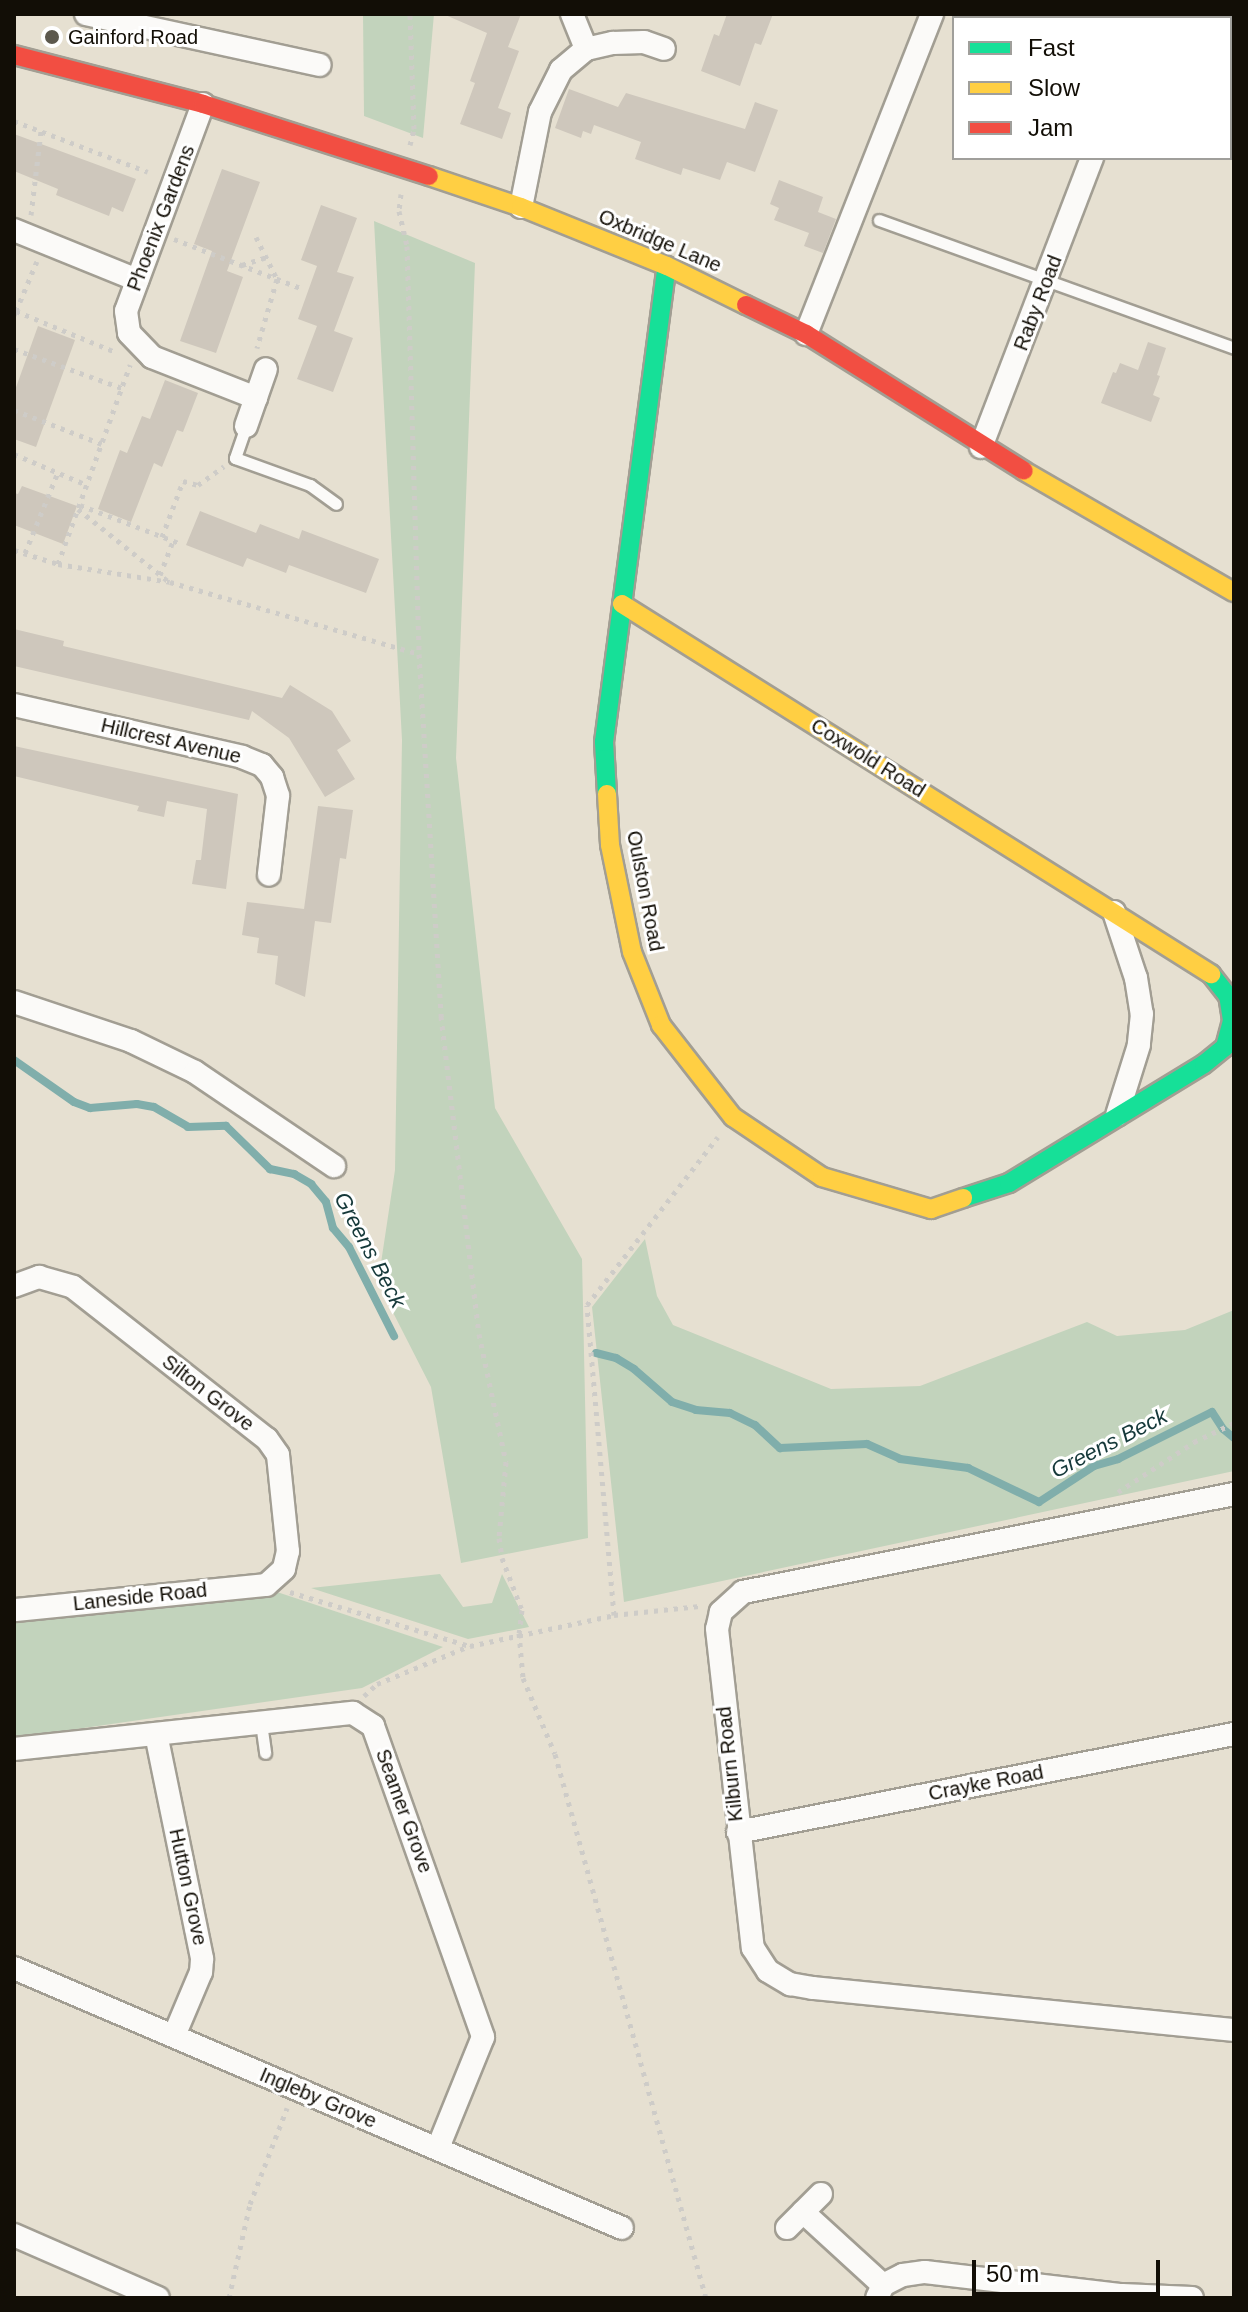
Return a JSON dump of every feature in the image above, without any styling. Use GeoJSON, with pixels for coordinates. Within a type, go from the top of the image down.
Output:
{"type":"FeatureCollection","features":[{"type":"Feature","properties":{"kind":"street"},"geometry":{"type":"LineString","coordinates":[[86,14],[319,65]]}},
{"type":"Feature","properties":{"kind":"street"},"geometry":{"type":"LineString","coordinates":[[572,14],[586,49]]}},
{"type":"Feature","properties":{"kind":"street"},"geometry":{"type":"LineString","coordinates":[[806,334],[932,14]]}},
{"type":"Feature","properties":{"kind":"street"},"geometry":{"type":"LineString","coordinates":[[521,207],[545,98],[561,70],[586,49],[635,41],[664,49]]}},
{"type":"Feature","properties":{"kind":"street","name":"Oxbridge Lane"},"geometry":{"type":"LineString","coordinates":[[14,55],[203,104],[521,207],[667,266],[806,334],[981,447],[1234,592]]}},
{"type":"Feature","properties":{"kind":"street","name":"Phoenix Gardens"},"geometry":{"type":"LineString","coordinates":[[137,354],[129,333],[126,311],[203,104]]}},
{"type":"Feature","properties":{"kind":"street","name":"Raby Road"},"geometry":{"type":"LineString","coordinates":[[981,447],[1091,160]]}},
{"type":"Feature","properties":{"kind":"street"},"geometry":{"type":"LineString","coordinates":[[27,235],[137,280]]}},
{"type":"Feature","properties":{"kind":"street","name":"Oulston Road"},"geometry":{"type":"LineString","coordinates":[[667,266],[604,742],[610,845],[632,952],[661,1025],[733,1117],[822,1177],[931,1209],[1009,1183],[1117,1115]]}},
{"type":"Feature","properties":{"kind":"street"},"geometry":{"type":"LineString","coordinates":[[137,354],[256,398]]}},
{"type":"Feature","properties":{"kind":"street"},"geometry":{"type":"LineString","coordinates":[[246,426],[256,398],[261,361]]}},
{"type":"Feature","properties":{"kind":"street","name":"Coxwold Road"},"geometry":{"type":"LineString","coordinates":[[622,604],[1216,977],[1228,996],[1232,1020],[1225,1047],[1117,1115]]}},
{"type":"Feature","properties":{"kind":"street","name":"Hillcrest Avenue"},"geometry":{"type":"LineString","coordinates":[[14,705],[242,757],[262,765],[272,777],[278,796],[269,874]]}},
{"type":"Feature","properties":{"kind":"street"},"geometry":{"type":"LineString","coordinates":[[1114,912],[1136,978],[1142,1014],[1139,1045],[1117,1115]]}},
{"type":"Feature","properties":{"kind":"street"},"geometry":{"type":"LineString","coordinates":[[14,1002],[131,1041],[195,1072],[256,1110],[334,1166]]}},
{"type":"Feature","properties":{"kind":"street","name":"Silton Grove"},"geometry":{"type":"LineString","coordinates":[[14,1286],[39,1277],[73,1287],[267,1439],[278,1455],[288,1551],[284,1569],[266,1585]]}},
{"type":"Feature","properties":{"kind":"street"},"geometry":{"type":"LineString","coordinates":[[729,1603],[743,1592],[1234,1494]]}},
{"type":"Feature","properties":{"kind":"street","name":"Laneside Road"},"geometry":{"type":"LineString","coordinates":[[14,1610],[266,1585]]}},
{"type":"Feature","properties":{"kind":"street","name":"Kilburn Road"},"geometry":{"type":"LineString","coordinates":[[729,1603],[721,1612],[717,1640],[753,1948],[768,1971],[790,1984],[1234,2030]]}},
{"type":"Feature","properties":{"kind":"street"},"geometry":{"type":"LineString","coordinates":[[14,1749],[353,1713]]}},
{"type":"Feature","properties":{"kind":"street","name":"Seamer Grove"},"geometry":{"type":"LineString","coordinates":[[353,1713],[373,1726],[483,2037],[438,2148]]}},
{"type":"Feature","properties":{"kind":"street","name":"Hutton Grove"},"geometry":{"type":"LineString","coordinates":[[156,1734],[202,1959],[201,1972],[174,2036]]}},
{"type":"Feature","properties":{"kind":"street","name":"Crayke Road"},"geometry":{"type":"LineString","coordinates":[[738,1832],[1234,1734]]}},
{"type":"Feature","properties":{"kind":"street","name":"Ingleby Grove"},"geometry":{"type":"LineString","coordinates":[[14,1968],[622,2228]]}},
{"type":"Feature","properties":{"kind":"street"},"geometry":{"type":"LineString","coordinates":[[821,2194],[795,2220],[880,2292],[903,2275],[925,2272],[1122,2295],[1192,2298]]}},
{"type":"Feature","properties":{"kind":"street"},"geometry":{"type":"LineString","coordinates":[[14,2235],[158,2298]]}},
{"type":"Feature","properties":{"kind":"lane"},"geometry":{"type":"LineString","coordinates":[[879,220],[1234,348]]}},
{"type":"Feature","properties":{"kind":"lane"},"geometry":{"type":"LineString","coordinates":[[246,426],[235,458],[310,485],[336,504]]}},
{"type":"Feature","properties":{"kind":"lane"},"geometry":{"type":"LineString","coordinates":[[261,1723],[265,1753]]}},
{"type":"Feature","properties":{"kind":"path"},"geometry":{"type":"LineString","coordinates":[[410,14],[414,129]]}},
{"type":"Feature","properties":{"kind":"path"},"geometry":{"type":"LineString","coordinates":[[14,121],[148,172]]}},
{"type":"Feature","properties":{"kind":"path"},"geometry":{"type":"LineString","coordinates":[[41,131],[33,211],[15,313],[137,354],[58,564]]}},
{"type":"Feature","properties":{"kind":"path"},"geometry":{"type":"LineString","coordinates":[[399,211],[407,246],[419,654],[441,1016],[479,1334],[506,1462],[499,1538],[502,1558],[522,1610],[519,1633],[523,1678],[555,1754],[706,2298]]}},
{"type":"Feature","properties":{"kind":"path"},"geometry":{"type":"LineString","coordinates":[[169,237],[303,289]]}},
{"type":"Feature","properties":{"kind":"path"},"geometry":{"type":"LineString","coordinates":[[256,237],[277,279],[261,361]]}},
{"type":"Feature","properties":{"kind":"path"},"geometry":{"type":"LineString","coordinates":[[241,265],[266,257]]}},
{"type":"Feature","properties":{"kind":"path"},"geometry":{"type":"LineString","coordinates":[[14,349],[122,388]]}},
{"type":"Feature","properties":{"kind":"path"},"geometry":{"type":"LineString","coordinates":[[14,410],[102,444]]}},
{"type":"Feature","properties":{"kind":"path"},"geometry":{"type":"LineString","coordinates":[[14,454],[87,485]]}},
{"type":"Feature","properties":{"kind":"path"},"geometry":{"type":"LineString","coordinates":[[162,537],[183,481],[198,485],[235,458]]}},
{"type":"Feature","properties":{"kind":"path"},"geometry":{"type":"LineString","coordinates":[[25,553],[58,472]]}},
{"type":"Feature","properties":{"kind":"path"},"geometry":{"type":"LineString","coordinates":[[79,507],[170,582]]}},
{"type":"Feature","properties":{"kind":"path"},"geometry":{"type":"LineString","coordinates":[[79,507],[176,542],[160,575]]}},
{"type":"Feature","properties":{"kind":"path"},"geometry":{"type":"LineString","coordinates":[[14,550],[58,564],[170,582],[419,654]]}},
{"type":"Feature","properties":{"kind":"path"},"geometry":{"type":"LineString","coordinates":[[614,1615],[587,1305],[733,1117]]}},
{"type":"Feature","properties":{"kind":"path"},"geometry":{"type":"LineString","coordinates":[[1104,1501],[1194,1442],[1234,1423]]}},
{"type":"Feature","properties":{"kind":"path"},"geometry":{"type":"LineString","coordinates":[[266,1585],[470,1646]]}},
{"type":"Feature","properties":{"kind":"path"},"geometry":{"type":"LineString","coordinates":[[353,1713],[360,1699],[377,1684],[470,1646],[614,1615],[729,1603]]}},
{"type":"Feature","properties":{"kind":"path"},"geometry":{"type":"LineString","coordinates":[[229,2298],[250,2204],[296,2089]]}},
{"type":"Feature","properties":{"kind":"green space"},"geometry":{"type":"Polygon","coordinates":[[[363,14],[434,14],[423,138],[364,116],[363,14]]]}},
{"type":"Feature","properties":{"kind":"green space"},"geometry":{"type":"Polygon","coordinates":[[[374,221],[475,263],[456,758],[495,1108],[582,1259],[588,1538],[461,1563],[431,1387],[378,1283],[395,1170],[402,740],[374,221]]]}},
{"type":"Feature","properties":{"kind":"green space"},"geometry":{"type":"Polygon","coordinates":[[[645,1239],[657,1296],[673,1325],[831,1389],[920,1386],[1087,1322],[1117,1336],[1185,1330],[1234,1310],[1234,1471],[624,1602],[592,1307],[645,1239]]]}},
{"type":"Feature","properties":{"kind":"green space"},"geometry":{"type":"Polygon","coordinates":[[[440,1574],[463,1607],[492,1603],[502,1574],[529,1627],[468,1639],[311,1588],[440,1574]]]}},
{"type":"Feature","properties":{"kind":"green space"},"geometry":{"type":"Polygon","coordinates":[[[274,1591],[443,1647],[362,1688],[14,1738],[14,1619],[274,1591]]]}},
{"type":"Feature","properties":{"kind":"building"},"geometry":{"type":"Polygon","coordinates":[[[443,14],[521,14],[508,47],[519,51],[498,108],[511,113],[502,139],[460,124],[475,83],[470,81],[487,33],[443,14]]]}},
{"type":"Feature","properties":{"kind":"building"},"geometry":{"type":"Polygon","coordinates":[[[727,14],[773,14],[761,45],[755,43],[740,86],[701,71],[714,34],[719,36],[727,14]]]}},
{"type":"Feature","properties":{"kind":"building"},"geometry":{"type":"Polygon","coordinates":[[[569,89],[618,107],[626,93],[745,129],[755,102],[778,110],[755,172],[727,162],[720,180],[683,168],[681,175],[635,159],[641,142],[594,125],[591,134],[583,131],[581,138],[555,128],[569,89]]]}},
{"type":"Feature","properties":{"kind":"building"},"geometry":{"type":"Polygon","coordinates":[[[14,134],[136,179],[123,212],[112,207],[109,216],[56,195],[58,189],[14,171],[14,134]]]}},
{"type":"Feature","properties":{"kind":"building"},"geometry":{"type":"Polygon","coordinates":[[[222,169],[260,182],[227,271],[243,277],[216,353],[180,341],[212,251],[194,244],[222,169]]]}},
{"type":"Feature","properties":{"kind":"building"},"geometry":{"type":"Polygon","coordinates":[[[779,180],[823,197],[818,212],[836,219],[823,253],[804,246],[809,233],[774,220],[779,208],[770,204],[779,180]]]}},
{"type":"Feature","properties":{"kind":"building"},"geometry":{"type":"Polygon","coordinates":[[[321,205],[357,218],[337,272],[354,277],[334,331],[353,338],[333,392],[297,379],[317,326],[298,319],[317,266],[301,260],[321,205]]]}},
{"type":"Feature","properties":{"kind":"building"},"geometry":{"type":"Polygon","coordinates":[[[38,326],[75,340],[36,447],[14,439],[14,393],[38,326]]]}},
{"type":"Feature","properties":{"kind":"building"},"geometry":{"type":"Polygon","coordinates":[[[1148,342],[1166,348],[1153,395],[1160,398],[1151,422],[1101,403],[1113,372],[1116,373],[1120,363],[1138,370],[1148,342]]]}},
{"type":"Feature","properties":{"kind":"building"},"geometry":{"type":"Polygon","coordinates":[[[165,380],[198,393],[183,432],[177,430],[162,467],[154,463],[131,522],[98,509],[120,450],[127,453],[142,416],[150,419],[165,380]]]}},
{"type":"Feature","properties":{"kind":"building"},"geometry":{"type":"Polygon","coordinates":[[[22,486],[77,506],[63,544],[14,525],[14,493],[18,494],[22,486]]]}},
{"type":"Feature","properties":{"kind":"building"},"geometry":{"type":"Polygon","coordinates":[[[200,511],[256,533],[260,524],[299,539],[302,530],[379,559],[366,593],[289,565],[286,573],[247,558],[243,567],[186,545],[200,511]]]}},
{"type":"Feature","properties":{"kind":"building"},"geometry":{"type":"Polygon","coordinates":[[[14,629],[64,641],[63,646],[282,698],[290,685],[332,711],[351,741],[337,750],[355,779],[325,797],[289,738],[252,711],[249,720],[14,666],[14,629]]]}},
{"type":"Feature","properties":{"kind":"building"},"geometry":{"type":"Polygon","coordinates":[[[14,746],[238,794],[226,889],[192,884],[196,860],[201,860],[207,809],[167,801],[164,817],[137,811],[139,806],[14,776],[14,746]]]}},
{"type":"Feature","properties":{"kind":"building"},"geometry":{"type":"Polygon","coordinates":[[[318,806],[353,810],[346,859],[340,858],[331,923],[315,921],[305,997],[275,984],[278,956],[257,953],[259,938],[242,935],[247,902],[304,909],[318,806]]]}},
{"type":"Feature","properties":{"kind":"waterway","name":"Greens Beck"},"geometry":{"type":"LineString","coordinates":[[14,1060],[74,1102],[90,1108],[137,1104],[154,1107],[188,1127],[226,1126],[270,1169],[294,1174],[311,1184],[326,1202],[333,1228],[349,1247],[394,1336]]}},
{"type":"Feature","properties":{"kind":"waterway","name":"Greens Beck"},"geometry":{"type":"LineString","coordinates":[[596,1353],[616,1358],[634,1369],[672,1402],[696,1410],[730,1413],[755,1425],[780,1448],[867,1444],[900,1459],[968,1468],[1039,1502],[1094,1466],[1118,1459],[1212,1412],[1223,1429],[1234,1438]]}},
{"type":"Feature","properties":{"kind":"traffic: fast"},"geometry":{"type":"LineString","coordinates":[[607,794],[604,742],[667,266]]}},
{"type":"Feature","properties":{"kind":"traffic: fast"},"geometry":{"type":"LineString","coordinates":[[963,1198],[1009,1183],[1204,1064],[1225,1047],[1232,1020],[1228,996],[1211,974]]}},
{"type":"Feature","properties":{"kind":"traffic: slow"},"geometry":{"type":"LineString","coordinates":[[429,176],[521,207],[667,266],[746,305]]}},
{"type":"Feature","properties":{"kind":"traffic: slow"},"geometry":{"type":"LineString","coordinates":[[1024,471],[1234,592]]}},
{"type":"Feature","properties":{"kind":"traffic: slow"},"geometry":{"type":"LineString","coordinates":[[622,604],[1211,974]]}},
{"type":"Feature","properties":{"kind":"traffic: slow"},"geometry":{"type":"LineString","coordinates":[[607,794],[610,845],[632,952],[661,1025],[733,1117],[822,1177],[931,1209],[963,1198]]}},
{"type":"Feature","properties":{"kind":"traffic: jam"},"geometry":{"type":"LineString","coordinates":[[14,55],[203,104],[429,176]]}},
{"type":"Feature","properties":{"kind":"traffic: jam"},"geometry":{"type":"LineString","coordinates":[[746,305],[806,334],[1024,471]]}},
{"type":"Feature","properties":{"kind":"place","name":"Gainford Road"},"geometry":{"type":"Point","coordinates":[52,37]}}]}
